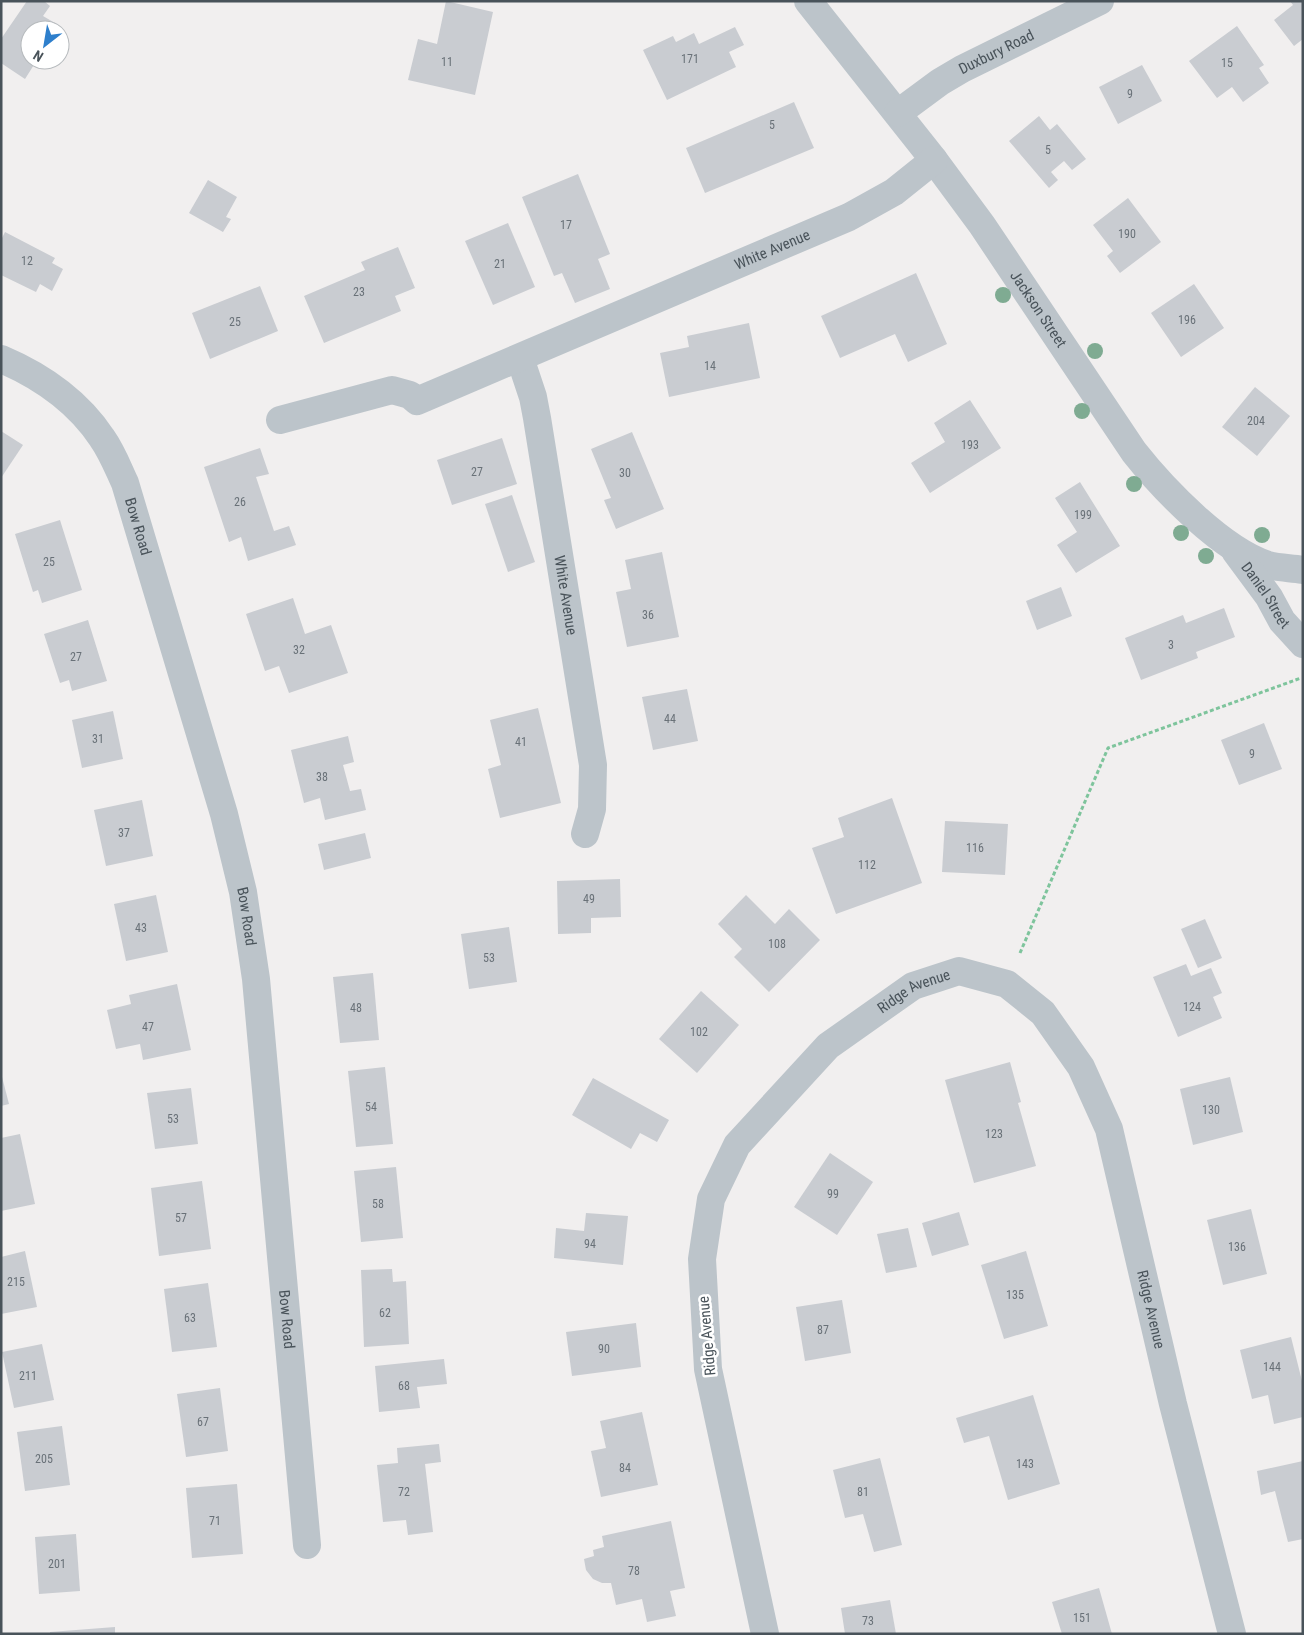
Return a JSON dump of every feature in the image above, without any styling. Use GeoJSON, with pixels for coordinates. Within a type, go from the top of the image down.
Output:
{"type":"FeatureCollection","features":[{"type":"Feature","properties":{"kind":"street","name":"Jackson Street"},"geometry":{"type":"LineString","coordinates":[[808,1],[934,160],[982,225],[1134,452],[1149,471],[1188,510],[1230,544],[1269,565],[1303,570]]}},
{"type":"Feature","properties":{"kind":"street","name":"Duxbury Road"},"geometry":{"type":"LineString","coordinates":[[898,114],[930,89],[962,69],[1100,1]]}},
{"type":"Feature","properties":{"kind":"street","name":"White Avenue"},"geometry":{"type":"LineString","coordinates":[[280,420],[392,390],[410,395],[417,401],[849,217],[894,192],[934,160]]}},
{"type":"Feature","properties":{"kind":"street","name":"White Avenue"},"geometry":{"type":"LineString","coordinates":[[520,358],[533,397],[537,418],[593,765],[592,809],[584,834]]}},
{"type":"Feature","properties":{"kind":"street","name":"Bow Road"},"geometry":{"type":"LineString","coordinates":[[1,359],[37,378],[73,404],[90,421],[114,459],[125,483],[224,814],[243,892],[256,979],[307,1545]]}},
{"type":"Feature","properties":{"kind":"street","name":"Daniel Street"},"geometry":{"type":"LineString","coordinates":[[1230,544],[1269,597],[1282,621],[1303,644]]}},
{"type":"Feature","properties":{"kind":"street","name":"Ridge Avenue"},"geometry":{"type":"LineString","coordinates":[[765,1634],[708,1369],[702,1260],[711,1199],[737,1145],[828,1046],[914,986],[959,971],[1007,984],[1043,1013],[1081,1067],[1109,1128],[1173,1404],[1232,1634]]}},
{"type":"Feature","properties":{"kind":"path"},"geometry":{"type":"LineString","coordinates":[[1007,984],[1108,748],[1303,678]]}},
{"type":"Feature","properties":{"kind":"building"},"geometry":{"type":"Polygon","coordinates":[[[27,1],[44,1],[50,6],[43,16],[50,20],[20,20],[20,70],[31,70],[25,79],[1,63],[1,39],[27,1]]]}},
{"type":"Feature","properties":{"kind":"building"},"geometry":{"type":"Polygon","coordinates":[[[446,1],[493,12],[475,95],[408,80],[418,39],[437,44],[446,1]]]}},
{"type":"Feature","properties":{"kind":"building"},"geometry":{"type":"Polygon","coordinates":[[[1290,1],[1303,1],[1303,39],[1294,46],[1274,20],[1293,5],[1290,1]]]}},
{"type":"Feature","properties":{"kind":"building"},"geometry":{"type":"Polygon","coordinates":[[[1237,26],[1264,65],[1259,68],[1269,83],[1243,102],[1232,87],[1217,98],[1189,61],[1237,26]]]}},
{"type":"Feature","properties":{"kind":"building"},"geometry":{"type":"Polygon","coordinates":[[[735,27],[744,45],[729,52],[736,67],[667,100],[643,50],[673,36],[676,42],[694,33],[699,44],[735,27]]]}},
{"type":"Feature","properties":{"kind":"building"},"geometry":{"type":"Polygon","coordinates":[[[1142,65],[1162,101],[1118,124],[1099,87],[1142,65]]]}},
{"type":"Feature","properties":{"kind":"building"},"geometry":{"type":"Polygon","coordinates":[[[794,102],[814,148],[705,193],[686,148],[794,102]]]}},
{"type":"Feature","properties":{"kind":"building"},"geometry":{"type":"Polygon","coordinates":[[[1039,116],[1050,130],[1057,124],[1086,159],[1072,170],[1064,161],[1051,172],[1058,180],[1049,188],[1009,141],[1039,116]]]}},
{"type":"Feature","properties":{"kind":"building"},"geometry":{"type":"Polygon","coordinates":[[[578,174],[610,254],[598,259],[610,289],[575,303],[562,273],[554,276],[522,197],[578,174]]]}},
{"type":"Feature","properties":{"kind":"building"},"geometry":{"type":"Polygon","coordinates":[[[208,180],[237,197],[226,217],[231,219],[223,232],[189,213],[208,180]]]}},
{"type":"Feature","properties":{"kind":"building"},"geometry":{"type":"Polygon","coordinates":[[[1128,198],[1161,242],[1120,273],[1107,256],[1113,251],[1093,225],[1128,198]]]}},
{"type":"Feature","properties":{"kind":"building"},"geometry":{"type":"Polygon","coordinates":[[[508,223],[535,287],[493,305],[465,241],[508,223]]]}},
{"type":"Feature","properties":{"kind":"building"},"geometry":{"type":"Polygon","coordinates":[[[5,232],[55,258],[52,263],[63,269],[52,291],[40,284],[36,292],[1,275],[1,240],[5,232]]]}},
{"type":"Feature","properties":{"kind":"building"},"geometry":{"type":"Polygon","coordinates":[[[398,247],[415,288],[395,296],[401,311],[324,343],[304,296],[365,270],[361,262],[398,247]]]}},
{"type":"Feature","properties":{"kind":"building"},"geometry":{"type":"Polygon","coordinates":[[[916,273],[947,344],[908,362],[895,334],[840,358],[821,316],[916,273]]]}},
{"type":"Feature","properties":{"kind":"building"},"geometry":{"type":"Polygon","coordinates":[[[1194,284],[1224,328],[1181,357],[1151,313],[1194,284]]]}},
{"type":"Feature","properties":{"kind":"building"},"geometry":{"type":"Polygon","coordinates":[[[260,286],[278,331],[210,359],[192,313],[260,286]]]}},
{"type":"Feature","properties":{"kind":"building"},"geometry":{"type":"Polygon","coordinates":[[[749,323],[760,378],[669,397],[660,353],[689,347],[687,336],[749,323]]]}},
{"type":"Feature","properties":{"kind":"building"},"geometry":{"type":"Polygon","coordinates":[[[1255,387],[1290,416],[1257,456],[1222,427],[1255,387]]]}},
{"type":"Feature","properties":{"kind":"building"},"geometry":{"type":"Polygon","coordinates":[[[970,400],[1001,448],[930,493],[911,463],[945,442],[934,423],[970,400]]]}},
{"type":"Feature","properties":{"kind":"building"},"geometry":{"type":"Polygon","coordinates":[[[1,431],[23,445],[1,478],[1,431]]]}},
{"type":"Feature","properties":{"kind":"building"},"geometry":{"type":"Polygon","coordinates":[[[632,432],[664,509],[616,529],[604,500],[611,498],[591,449],[632,432]]]}},
{"type":"Feature","properties":{"kind":"building"},"geometry":{"type":"Polygon","coordinates":[[[502,438],[517,484],[452,505],[437,460],[502,438]]]}},
{"type":"Feature","properties":{"kind":"building"},"geometry":{"type":"Polygon","coordinates":[[[260,448],[269,474],[256,477],[274,531],[289,526],[296,545],[248,561],[241,537],[229,542],[204,467],[260,448]]]}},
{"type":"Feature","properties":{"kind":"building"},"geometry":{"type":"Polygon","coordinates":[[[1080,482],[1120,546],[1076,573],[1057,545],[1077,532],[1055,498],[1080,482]]]}},
{"type":"Feature","properties":{"kind":"building"},"geometry":{"type":"Polygon","coordinates":[[[512,495],[535,562],[508,572],[485,504],[512,495]]]}},
{"type":"Feature","properties":{"kind":"building"},"geometry":{"type":"Polygon","coordinates":[[[60,520],[82,590],[42,603],[38,590],[33,592],[15,534],[60,520]]]}},
{"type":"Feature","properties":{"kind":"building"},"geometry":{"type":"Polygon","coordinates":[[[662,552],[679,637],[627,647],[616,592],[631,589],[625,560],[662,552]]]}},
{"type":"Feature","properties":{"kind":"building"},"geometry":{"type":"Polygon","coordinates":[[[1061,587],[1072,616],[1037,630],[1026,601],[1061,587]]]}},
{"type":"Feature","properties":{"kind":"building"},"geometry":{"type":"Polygon","coordinates":[[[293,598],[305,634],[331,625],[348,673],[289,693],[279,666],[265,671],[246,614],[293,598]]]}},
{"type":"Feature","properties":{"kind":"building"},"geometry":{"type":"Polygon","coordinates":[[[1224,608],[1235,637],[1196,652],[1198,658],[1141,680],[1125,638],[1183,615],[1186,623],[1224,608]]]}},
{"type":"Feature","properties":{"kind":"building"},"geometry":{"type":"Polygon","coordinates":[[[88,620],[107,681],[72,691],[69,680],[60,683],[44,634],[88,620]]]}},
{"type":"Feature","properties":{"kind":"building"},"geometry":{"type":"Polygon","coordinates":[[[687,689],[698,741],[653,750],[642,697],[687,689]]]}},
{"type":"Feature","properties":{"kind":"building"},"geometry":{"type":"Polygon","coordinates":[[[538,708],[561,803],[500,818],[488,769],[501,765],[490,720],[538,708]]]}},
{"type":"Feature","properties":{"kind":"building"},"geometry":{"type":"Polygon","coordinates":[[[113,711],[123,759],[82,768],[72,720],[113,711]]]}},
{"type":"Feature","properties":{"kind":"building"},"geometry":{"type":"Polygon","coordinates":[[[1264,723],[1282,769],[1239,785],[1221,740],[1264,723]]]}},
{"type":"Feature","properties":{"kind":"building"},"geometry":{"type":"Polygon","coordinates":[[[348,736],[354,762],[343,765],[350,791],[361,789],[366,810],[325,820],[320,798],[304,803],[291,750],[348,736]]]}},
{"type":"Feature","properties":{"kind":"building"},"geometry":{"type":"Polygon","coordinates":[[[892,798],[922,883],[836,914],[812,848],[844,837],[838,818],[892,798]]]}},
{"type":"Feature","properties":{"kind":"building"},"geometry":{"type":"Polygon","coordinates":[[[142,800],[153,856],[106,866],[94,810],[142,800]]]}},
{"type":"Feature","properties":{"kind":"building"},"geometry":{"type":"Polygon","coordinates":[[[945,821],[1008,824],[1005,875],[942,872],[945,821]]]}},
{"type":"Feature","properties":{"kind":"building"},"geometry":{"type":"Polygon","coordinates":[[[365,833],[371,858],[324,870],[318,844],[365,833]]]}},
{"type":"Feature","properties":{"kind":"building"},"geometry":{"type":"Polygon","coordinates":[[[620,879],[621,917],[591,918],[591,933],[558,934],[557,881],[620,879]]]}},
{"type":"Feature","properties":{"kind":"building"},"geometry":{"type":"Polygon","coordinates":[[[156,895],[168,952],[126,961],[114,904],[156,895]]]}},
{"type":"Feature","properties":{"kind":"building"},"geometry":{"type":"Polygon","coordinates":[[[746,895],[775,924],[789,909],[820,940],[769,992],[734,957],[742,949],[718,924],[746,895]]]}},
{"type":"Feature","properties":{"kind":"building"},"geometry":{"type":"Polygon","coordinates":[[[1205,919],[1222,958],[1198,968],[1181,929],[1205,919]]]}},
{"type":"Feature","properties":{"kind":"building"},"geometry":{"type":"Polygon","coordinates":[[[509,927],[517,982],[469,989],[461,934],[509,927]]]}},
{"type":"Feature","properties":{"kind":"building"},"geometry":{"type":"Polygon","coordinates":[[[1186,964],[1191,976],[1211,968],[1222,993],[1213,997],[1222,1018],[1178,1037],[1153,977],[1186,964]]]}},
{"type":"Feature","properties":{"kind":"building"},"geometry":{"type":"Polygon","coordinates":[[[373,973],[379,1040],[340,1043],[333,977],[373,973]]]}},
{"type":"Feature","properties":{"kind":"building"},"geometry":{"type":"Polygon","coordinates":[[[177,984],[191,1050],[143,1060],[140,1044],[116,1049],[107,1010],[131,1004],[129,995],[177,984]]]}},
{"type":"Feature","properties":{"kind":"building"},"geometry":{"type":"Polygon","coordinates":[[[701,991],[739,1025],[697,1073],[659,1039],[701,991]]]}},
{"type":"Feature","properties":{"kind":"building"},"geometry":{"type":"Polygon","coordinates":[[[1010,1062],[1021,1102],[1018,1103],[1036,1166],[974,1183],[945,1080],[1010,1062]]]}},
{"type":"Feature","properties":{"kind":"building"},"geometry":{"type":"Polygon","coordinates":[[[385,1067],[393,1144],[356,1147],[348,1071],[385,1067]]]}},
{"type":"Feature","properties":{"kind":"building"},"geometry":{"type":"Polygon","coordinates":[[[1,1073],[9,1104],[1,1106],[1,1073]]]}},
{"type":"Feature","properties":{"kind":"building"},"geometry":{"type":"Polygon","coordinates":[[[1230,1077],[1243,1132],[1193,1145],[1180,1089],[1230,1077]]]}},
{"type":"Feature","properties":{"kind":"building"},"geometry":{"type":"Polygon","coordinates":[[[593,1078],[669,1120],[657,1142],[640,1133],[631,1149],[572,1115],[593,1078]]]}},
{"type":"Feature","properties":{"kind":"building"},"geometry":{"type":"Polygon","coordinates":[[[191,1088],[198,1144],[155,1149],[147,1093],[191,1088]]]}},
{"type":"Feature","properties":{"kind":"building"},"geometry":{"type":"Polygon","coordinates":[[[20,1134],[35,1204],[1,1211],[1,1138],[20,1134]]]}},
{"type":"Feature","properties":{"kind":"building"},"geometry":{"type":"Polygon","coordinates":[[[830,1153],[873,1182],[837,1235],[794,1207],[830,1153]]]}},
{"type":"Feature","properties":{"kind":"building"},"geometry":{"type":"Polygon","coordinates":[[[396,1167],[403,1238],[361,1242],[354,1171],[396,1167]]]}},
{"type":"Feature","properties":{"kind":"building"},"geometry":{"type":"Polygon","coordinates":[[[202,1181],[211,1249],[159,1256],[151,1188],[202,1181]]]}},
{"type":"Feature","properties":{"kind":"building"},"geometry":{"type":"Polygon","coordinates":[[[1251,1209],[1267,1274],[1223,1285],[1207,1220],[1251,1209]]]}},
{"type":"Feature","properties":{"kind":"building"},"geometry":{"type":"Polygon","coordinates":[[[959,1212],[969,1245],[932,1256],[922,1223],[959,1212]]]}},
{"type":"Feature","properties":{"kind":"building"},"geometry":{"type":"Polygon","coordinates":[[[586,1213],[628,1216],[623,1265],[554,1258],[556,1228],[584,1231],[586,1213]]]}},
{"type":"Feature","properties":{"kind":"building"},"geometry":{"type":"Polygon","coordinates":[[[908,1228],[917,1267],[886,1273],[877,1234],[908,1228]]]}},
{"type":"Feature","properties":{"kind":"building"},"geometry":{"type":"Polygon","coordinates":[[[25,1251],[37,1307],[1,1314],[1,1257],[25,1251]]]}},
{"type":"Feature","properties":{"kind":"building"},"geometry":{"type":"Polygon","coordinates":[[[1026,1251],[1048,1326],[1004,1339],[981,1265],[1026,1251]]]}},
{"type":"Feature","properties":{"kind":"building"},"geometry":{"type":"Polygon","coordinates":[[[392,1269],[393,1282],[406,1281],[409,1344],[364,1347],[361,1270],[392,1269]]]}},
{"type":"Feature","properties":{"kind":"building"},"geometry":{"type":"Polygon","coordinates":[[[208,1283],[217,1347],[172,1352],[164,1289],[208,1283]]]}},
{"type":"Feature","properties":{"kind":"building"},"geometry":{"type":"Polygon","coordinates":[[[842,1300],[851,1353],[805,1361],[796,1307],[842,1300]]]}},
{"type":"Feature","properties":{"kind":"building"},"geometry":{"type":"Polygon","coordinates":[[[636,1323],[641,1367],[572,1376],[566,1332],[636,1323]]]}},
{"type":"Feature","properties":{"kind":"building"},"geometry":{"type":"Polygon","coordinates":[[[1291,1337],[1303,1385],[1303,1417],[1274,1424],[1268,1395],[1252,1399],[1240,1350],[1291,1337]]]}},
{"type":"Feature","properties":{"kind":"building"},"geometry":{"type":"Polygon","coordinates":[[[42,1344],[54,1400],[14,1408],[2,1352],[42,1344]]]}},
{"type":"Feature","properties":{"kind":"building"},"geometry":{"type":"Polygon","coordinates":[[[444,1359],[447,1384],[417,1387],[420,1408],[379,1412],[375,1366],[444,1359]]]}},
{"type":"Feature","properties":{"kind":"building"},"geometry":{"type":"Polygon","coordinates":[[[220,1388],[228,1451],[186,1457],[177,1394],[220,1388]]]}},
{"type":"Feature","properties":{"kind":"building"},"geometry":{"type":"Polygon","coordinates":[[[1033,1395],[1060,1484],[1008,1500],[989,1436],[964,1443],[956,1418],[1033,1395]]]}},
{"type":"Feature","properties":{"kind":"building"},"geometry":{"type":"Polygon","coordinates":[[[642,1412],[658,1485],[601,1497],[591,1451],[606,1448],[600,1421],[642,1412]]]}},
{"type":"Feature","properties":{"kind":"building"},"geometry":{"type":"Polygon","coordinates":[[[62,1426],[70,1485],[25,1491],[17,1432],[62,1426]]]}},
{"type":"Feature","properties":{"kind":"building"},"geometry":{"type":"Polygon","coordinates":[[[439,1444],[441,1462],[425,1464],[433,1532],[408,1535],[406,1520],[383,1522],[377,1465],[398,1463],[397,1448],[439,1444]]]}},
{"type":"Feature","properties":{"kind":"building"},"geometry":{"type":"Polygon","coordinates":[[[880,1458],[902,1545],[874,1552],[863,1514],[845,1518],[833,1470],[880,1458]]]}},
{"type":"Feature","properties":{"kind":"building"},"geometry":{"type":"Polygon","coordinates":[[[1303,1461],[1303,1539],[1288,1542],[1275,1491],[1261,1495],[1257,1471],[1303,1461]]]}},
{"type":"Feature","properties":{"kind":"building"},"geometry":{"type":"Polygon","coordinates":[[[237,1484],[243,1554],[192,1558],[186,1488],[237,1484]]]}},
{"type":"Feature","properties":{"kind":"building"},"geometry":{"type":"Polygon","coordinates":[[[671,1521],[685,1588],[670,1591],[676,1616],[647,1622],[642,1599],[616,1605],[611,1583],[602,1583],[593,1579],[586,1570],[584,1559],[594,1556],[593,1550],[604,1547],[602,1536],[671,1521]]]}},
{"type":"Feature","properties":{"kind":"building"},"geometry":{"type":"Polygon","coordinates":[[[76,1534],[80,1591],[39,1594],[35,1537],[76,1534]]]}},
{"type":"Feature","properties":{"kind":"building"},"geometry":{"type":"Polygon","coordinates":[[[1099,1588],[1112,1634],[1062,1634],[1052,1602],[1099,1588]]]}},
{"type":"Feature","properties":{"kind":"building"},"geometry":{"type":"Polygon","coordinates":[[[890,1600],[896,1634],[845,1634],[841,1608],[890,1600]]]}},
{"type":"Feature","properties":{"kind":"building"},"geometry":{"type":"Polygon","coordinates":[[[115,1627],[115,1634],[50,1634],[50,1632],[115,1627]]]}}]}
